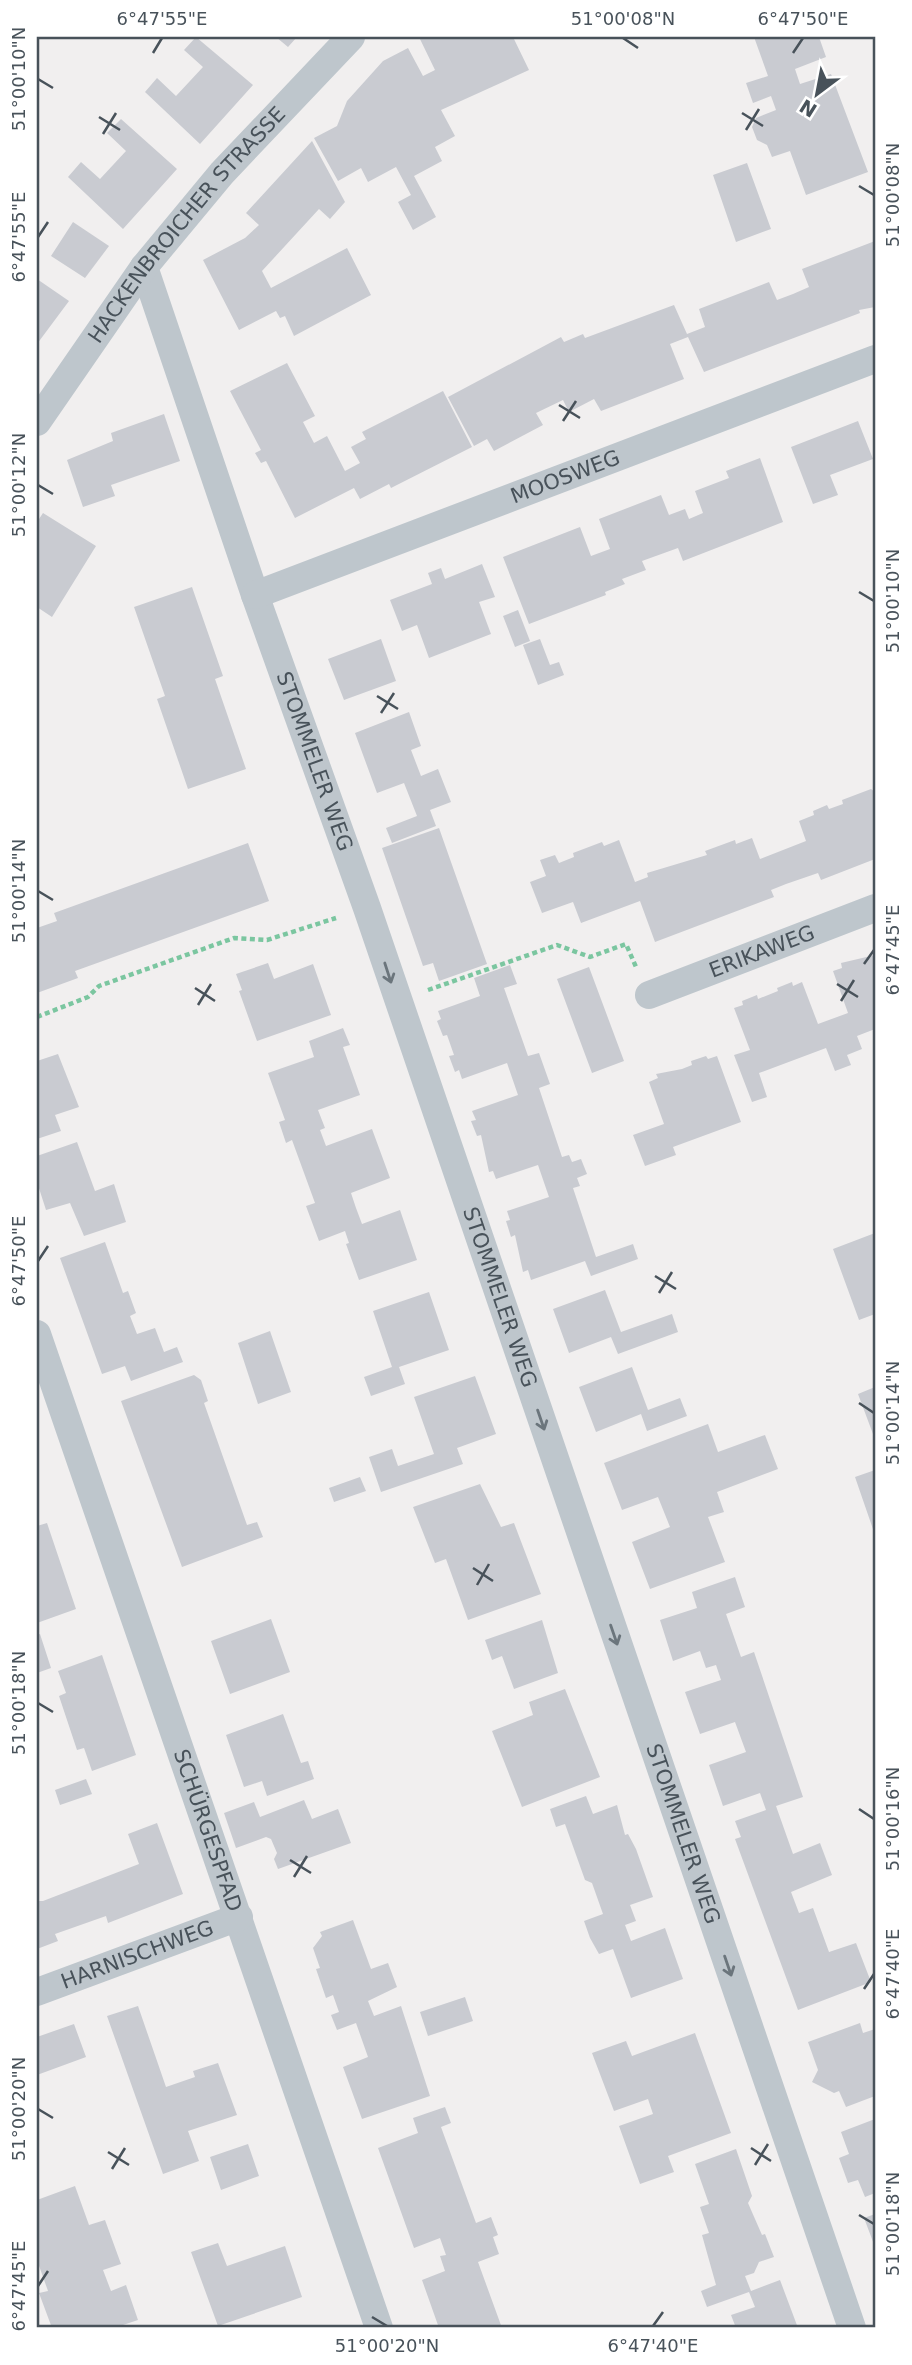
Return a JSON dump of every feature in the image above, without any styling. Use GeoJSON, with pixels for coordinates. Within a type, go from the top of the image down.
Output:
{"type":"FeatureCollection","features":[{"type":"Feature","properties":{"kind":"street","name":"HACKENBROICHER STRASSE"},"geometry":{"type":"LineString","coordinates":[[37,422],[144,267],[222,173],[351,37]]}},
{"type":"Feature","properties":{"kind":"street","name":"STOMMELER WEG"},"geometry":{"type":"LineString","coordinates":[[144,267],[255,595],[367,908],[852,2328]]}},
{"type":"Feature","properties":{"kind":"street","name":"MOOSWEG"},"geometry":{"type":"LineString","coordinates":[[255,595],[875,359]]}},
{"type":"Feature","properties":{"kind":"street","name":"ERIKAWEG"},"geometry":{"type":"LineString","coordinates":[[649,995],[875,908]]}},
{"type":"Feature","properties":{"kind":"street","name":"SCHÜRGESPFAD"},"geometry":{"type":"LineString","coordinates":[[37,1334],[379,2328]]}},
{"type":"Feature","properties":{"kind":"street","name":"HARNISCHWEG"},"geometry":{"type":"LineString","coordinates":[[37,1992],[239,1917]]}},
{"type":"Feature","properties":{"kind":"path"},"geometry":{"type":"LineString","coordinates":[[37,1017],[88,997],[99,986],[233,937],[267,940],[367,908]]}},
{"type":"Feature","properties":{"kind":"path"},"geometry":{"type":"LineString","coordinates":[[397,1001],[557,945],[590,957],[626,944],[649,995]]}},
{"type":"Feature","properties":{"kind":"building"},"geometry":{"type":"Polygon","coordinates":[[[196,37],[253,85],[200,144],[145,92],[157,78],[176,96],[203,67],[184,50],[196,37]]]}},
{"type":"Feature","properties":{"kind":"building"},"geometry":{"type":"Polygon","coordinates":[[[276,37],[297,37],[288,47],[276,37]]]}},
{"type":"Feature","properties":{"kind":"building"},"geometry":{"type":"Polygon","coordinates":[[[419,37],[513,37],[529,70],[441,110],[455,136],[435,147],[442,161],[414,176],[436,217],[413,230],[398,202],[411,195],[396,167],[368,182],[361,168],[338,181],[314,138],[337,126],[347,101],[383,61],[408,48],[423,76],[435,70],[419,37]]]}},
{"type":"Feature","properties":{"kind":"building"},"geometry":{"type":"Polygon","coordinates":[[[754,37],[819,37],[826,57],[795,69],[800,84],[831,74],[868,172],[806,195],[790,151],[772,157],[767,145],[757,140],[752,127],[756,118],[776,110],[771,96],[753,103],[746,83],[768,76],[754,37]]]}},
{"type":"Feature","properties":{"kind":"building"},"geometry":{"type":"Polygon","coordinates":[[[121,119],[177,169],[123,229],[68,177],[81,162],[100,179],[126,151],[107,133],[121,119]]]}},
{"type":"Feature","properties":{"kind":"building"},"geometry":{"type":"Polygon","coordinates":[[[312,141],[345,202],[330,219],[319,209],[262,271],[271,288],[347,248],[371,295],[294,336],[285,316],[280,318],[276,311],[239,330],[203,260],[245,238],[259,225],[246,213],[312,141]]]}},
{"type":"Feature","properties":{"kind":"building"},"geometry":{"type":"Polygon","coordinates":[[[747,163],[771,229],[736,242],[713,175],[747,163]]]}},
{"type":"Feature","properties":{"kind":"building"},"geometry":{"type":"Polygon","coordinates":[[[73,222],[109,246],[85,278],[51,256],[73,222]]]}},
{"type":"Feature","properties":{"kind":"building"},"geometry":{"type":"Polygon","coordinates":[[[875,241],[875,307],[859,310],[860,313],[704,372],[688,337],[670,344],[684,379],[601,411],[594,399],[569,412],[563,400],[536,413],[543,425],[494,451],[487,439],[474,446],[448,397],[561,337],[564,342],[583,334],[585,338],[674,305],[687,334],[705,327],[699,309],[769,282],[777,300],[793,294],[809,287],[802,269],[875,241]]]}},
{"type":"Feature","properties":{"kind":"building"},"geometry":{"type":"Polygon","coordinates":[[[37,279],[69,301],[37,344],[37,279]]]}},
{"type":"Feature","properties":{"kind":"building"},"geometry":{"type":"Polygon","coordinates":[[[287,363],[315,416],[303,422],[314,443],[327,436],[345,471],[360,463],[351,447],[366,439],[362,432],[443,391],[472,447],[391,488],[389,484],[360,499],[354,488],[295,518],[266,461],[261,463],[255,453],[261,450],[230,391],[287,363]]]}},
{"type":"Feature","properties":{"kind":"building"},"geometry":{"type":"Polygon","coordinates":[[[164,414],[180,461],[111,485],[115,496],[83,507],[67,460],[113,441],[111,433],[164,414]]]}},
{"type":"Feature","properties":{"kind":"building"},"geometry":{"type":"Polygon","coordinates":[[[858,421],[873,459],[830,475],[838,495],[813,504],[791,447],[858,421]]]}},
{"type":"Feature","properties":{"kind":"building"},"geometry":{"type":"Polygon","coordinates":[[[760,458],[783,522],[683,561],[678,548],[642,561],[646,570],[622,579],[625,584],[605,592],[606,595],[529,624],[503,557],[580,527],[591,556],[610,549],[599,519],[661,495],[669,515],[685,509],[689,519],[703,513],[695,491],[729,478],[726,471],[760,458]]]}},
{"type":"Feature","properties":{"kind":"building"},"geometry":{"type":"Polygon","coordinates":[[[43,513],[96,546],[52,617],[37,607],[37,522],[43,513]]]}},
{"type":"Feature","properties":{"kind":"building"},"geometry":{"type":"Polygon","coordinates":[[[482,564],[495,597],[479,602],[491,634],[429,658],[417,625],[402,631],[390,600],[432,584],[428,573],[441,568],[445,579],[482,564]]]}},
{"type":"Feature","properties":{"kind":"building"},"geometry":{"type":"Polygon","coordinates":[[[192,587],[223,676],[215,679],[246,769],[188,789],[157,699],[165,696],[134,607],[192,587]]]}},
{"type":"Feature","properties":{"kind":"building"},"geometry":{"type":"Polygon","coordinates":[[[518,610],[530,641],[515,647],[503,616],[518,610]]]}},
{"type":"Feature","properties":{"kind":"building"},"geometry":{"type":"Polygon","coordinates":[[[381,639],[396,681],[344,700],[328,659],[381,639]]]}},
{"type":"Feature","properties":{"kind":"building"},"geometry":{"type":"Polygon","coordinates":[[[540,639],[550,665],[559,662],[564,675],[538,685],[523,645],[540,639]]]}},
{"type":"Feature","properties":{"kind":"building"},"geometry":{"type":"Polygon","coordinates":[[[409,712],[421,746],[411,750],[421,776],[438,769],[451,802],[430,810],[436,826],[392,843],[386,828],[417,816],[404,783],[377,793],[355,733],[409,712]]]}},
{"type":"Feature","properties":{"kind":"building"},"geometry":{"type":"Polygon","coordinates":[[[871,789],[875,792],[875,859],[821,880],[818,873],[786,884],[771,890],[774,897],[655,942],[640,901],[581,923],[573,902],[542,913],[530,882],[546,876],[540,860],[555,855],[559,863],[574,857],[573,853],[602,842],[604,846],[619,840],[635,882],[648,877],[647,873],[707,855],[705,851],[735,840],[736,844],[752,838],[760,859],[806,841],[799,821],[814,815],[813,811],[827,805],[829,809],[843,804],[842,800],[871,789]]]}},
{"type":"Feature","properties":{"kind":"building"},"geometry":{"type":"Polygon","coordinates":[[[439,828],[487,964],[439,981],[433,963],[423,966],[382,848],[439,828]]]}},
{"type":"Feature","properties":{"kind":"building"},"geometry":{"type":"Polygon","coordinates":[[[248,843],[269,901],[75,971],[78,978],[37,993],[37,928],[57,921],[54,913],[248,843]]]}},
{"type":"Feature","properties":{"kind":"building"},"geometry":{"type":"Polygon","coordinates":[[[875,955],[875,1029],[857,1036],[862,1049],[847,1055],[851,1065],[835,1071],[826,1048],[759,1073],[767,1097],[752,1102],[734,1055],[750,1050],[734,1008],[743,1005],[742,1001],[757,995],[758,999],[792,982],[793,986],[802,982],[818,1024],[848,1013],[833,971],[842,968],[841,963],[875,955]]]}},
{"type":"Feature","properties":{"kind":"building"},"geometry":{"type":"Polygon","coordinates":[[[268,963],[274,979],[313,964],[331,1015],[257,1041],[239,991],[242,990],[236,974],[268,963]]]}},
{"type":"Feature","properties":{"kind":"building"},"geometry":{"type":"Polygon","coordinates":[[[510,965],[517,984],[504,988],[528,1056],[539,1053],[550,1084],[539,1088],[562,1157],[569,1155],[572,1162],[581,1159],[587,1174],[577,1178],[580,1186],[573,1188],[596,1257],[633,1244],[638,1259],[591,1276],[585,1261],[531,1280],[528,1270],[523,1272],[515,1235],[511,1237],[506,1221],[510,1220],[507,1211],[549,1197],[538,1165],[496,1179],[493,1171],[489,1172],[481,1135],[477,1136],[471,1121],[476,1120],[472,1111],[518,1095],[507,1063],[462,1079],[459,1070],[455,1072],[449,1056],[454,1055],[447,1035],[443,1036],[437,1021],[441,1019],[438,1011],[480,996],[474,978],[510,965]]]}},
{"type":"Feature","properties":{"kind":"building"},"geometry":{"type":"Polygon","coordinates":[[[589,967],[624,1061],[592,1073],[557,979],[589,967]]]}},
{"type":"Feature","properties":{"kind":"building"},"geometry":{"type":"Polygon","coordinates":[[[343,1028],[350,1045],[343,1047],[360,1095],[318,1110],[325,1128],[320,1130],[326,1146],[372,1129],[390,1178],[351,1193],[356,1208],[362,1224],[400,1210],[417,1260],[359,1280],[346,1244],[349,1243],[345,1231],[319,1241],[306,1206],[315,1203],[292,1140],[286,1143],[279,1122],[285,1120],[268,1073],[314,1057],[309,1041],[343,1028]]]}},
{"type":"Feature","properties":{"kind":"building"},"geometry":{"type":"Polygon","coordinates":[[[58,1054],[79,1107],[55,1115],[61,1131],[37,1139],[37,1061],[58,1054]]]}},
{"type":"Feature","properties":{"kind":"building"},"geometry":{"type":"Polygon","coordinates":[[[706,1056],[708,1059],[717,1056],[741,1122],[673,1147],[676,1155],[645,1166],[633,1135],[664,1124],[649,1082],[658,1078],[656,1074],[682,1069],[692,1065],[691,1061],[706,1056]]]}},
{"type":"Feature","properties":{"kind":"building"},"geometry":{"type":"Polygon","coordinates":[[[77,1142],[95,1191],[114,1184],[126,1222],[84,1236],[70,1203],[46,1210],[37,1182],[37,1156],[77,1142]]]}},
{"type":"Feature","properties":{"kind":"building"},"geometry":{"type":"Polygon","coordinates":[[[875,1233],[875,1314],[859,1320],[833,1249],[875,1233]]]}},
{"type":"Feature","properties":{"kind":"building"},"geometry":{"type":"Polygon","coordinates":[[[105,1242],[123,1293],[128,1291],[136,1313],[130,1316],[137,1334],[155,1328],[164,1352],[177,1347],[183,1362],[131,1381],[125,1366],[102,1374],[60,1258],[105,1242]]]}},
{"type":"Feature","properties":{"kind":"building"},"geometry":{"type":"Polygon","coordinates":[[[605,1290],[621,1332],[672,1314],[678,1332],[618,1354],[611,1337],[569,1353],[553,1309],[605,1290]]]}},
{"type":"Feature","properties":{"kind":"building"},"geometry":{"type":"Polygon","coordinates":[[[429,1292],[449,1350],[399,1367],[405,1384],[371,1396],[364,1377],[392,1367],[373,1311],[429,1292]]]}},
{"type":"Feature","properties":{"kind":"building"},"geometry":{"type":"Polygon","coordinates":[[[270,1331],[291,1392],[258,1404],[238,1343],[270,1331]]]}},
{"type":"Feature","properties":{"kind":"building"},"geometry":{"type":"Polygon","coordinates":[[[632,1367],[648,1410],[680,1398],[687,1416],[647,1431],[641,1414],[596,1432],[579,1387],[632,1367]]]}},
{"type":"Feature","properties":{"kind":"building"},"geometry":{"type":"Polygon","coordinates":[[[194,1375],[201,1380],[208,1401],[204,1403],[247,1525],[257,1522],[263,1537],[182,1567],[121,1401],[194,1375]]]}},
{"type":"Feature","properties":{"kind":"building"},"geometry":{"type":"Polygon","coordinates":[[[475,1376],[496,1434],[457,1448],[463,1464],[381,1492],[369,1457],[392,1449],[398,1466],[434,1454],[414,1397],[475,1376]]]}},
{"type":"Feature","properties":{"kind":"building"},"geometry":{"type":"Polygon","coordinates":[[[875,1387],[875,1433],[873,1434],[858,1394],[875,1387]]]}},
{"type":"Feature","properties":{"kind":"building"},"geometry":{"type":"Polygon","coordinates":[[[708,1424],[718,1452],[765,1435],[778,1469],[717,1492],[724,1512],[708,1517],[725,1562],[650,1589],[632,1542],[670,1527],[658,1497],[622,1510],[604,1463],[708,1424]]]}},
{"type":"Feature","properties":{"kind":"building"},"geometry":{"type":"Polygon","coordinates":[[[875,1470],[875,1535],[855,1477],[875,1470]]]}},
{"type":"Feature","properties":{"kind":"building"},"geometry":{"type":"Polygon","coordinates":[[[360,1477],[366,1491],[334,1502],[329,1488],[360,1477]]]}},
{"type":"Feature","properties":{"kind":"building"},"geometry":{"type":"Polygon","coordinates":[[[480,1484],[501,1527],[514,1523],[541,1594],[468,1620],[446,1559],[435,1563],[413,1507],[480,1484]]]}},
{"type":"Feature","properties":{"kind":"building"},"geometry":{"type":"Polygon","coordinates":[[[47,1523],[76,1609],[37,1623],[37,1526],[47,1523]]]}},
{"type":"Feature","properties":{"kind":"building"},"geometry":{"type":"Polygon","coordinates":[[[735,1577],[745,1607],[726,1614],[741,1657],[754,1652],[803,1797],[776,1806],[793,1854],[820,1843],[832,1875],[791,1892],[799,1913],[813,1908],[829,1952],[856,1943],[871,1982],[798,2010],[735,1839],[741,1837],[735,1821],[766,1810],[760,1793],[723,1806],[709,1765],[746,1752],[735,1722],[700,1734],[685,1692],[721,1680],[716,1665],[706,1668],[700,1651],[673,1661],[660,1620],[697,1608],[692,1592],[735,1577]]]}},
{"type":"Feature","properties":{"kind":"building"},"geometry":{"type":"Polygon","coordinates":[[[271,1619],[290,1672],[230,1694],[211,1641],[271,1619]]]}},
{"type":"Feature","properties":{"kind":"building"},"geometry":{"type":"Polygon","coordinates":[[[542,1620],[558,1673],[514,1689],[502,1656],[492,1660],[485,1640],[542,1620]]]}},
{"type":"Feature","properties":{"kind":"building"},"geometry":{"type":"Polygon","coordinates":[[[40,1634],[51,1668],[37,1673],[37,1635],[40,1634]]]}},
{"type":"Feature","properties":{"kind":"building"},"geometry":{"type":"Polygon","coordinates":[[[102,1655],[136,1755],[92,1771],[84,1748],[77,1750],[59,1696],[66,1693],[58,1671],[102,1655]]]}},
{"type":"Feature","properties":{"kind":"building"},"geometry":{"type":"Polygon","coordinates":[[[565,1689],[600,1777],[522,1807],[492,1731],[533,1715],[529,1702],[565,1689]]]}},
{"type":"Feature","properties":{"kind":"building"},"geometry":{"type":"Polygon","coordinates":[[[283,1714],[301,1763],[308,1761],[314,1779],[267,1796],[262,1781],[244,1787],[226,1735],[283,1714]]]}},
{"type":"Feature","properties":{"kind":"building"},"geometry":{"type":"Polygon","coordinates":[[[86,1779],[92,1794],[60,1805],[55,1790],[86,1779]]]}},
{"type":"Feature","properties":{"kind":"building"},"geometry":{"type":"Polygon","coordinates":[[[586,1796],[593,1814],[617,1805],[625,1835],[628,1834],[636,1849],[653,1897],[630,1905],[636,1921],[625,1925],[631,1941],[665,1928],[683,1979],[631,1998],[613,1949],[599,1954],[590,1938],[584,1921],[603,1914],[592,1883],[585,1880],[565,1824],[556,1827],[550,1809],[586,1796]]]}},
{"type":"Feature","properties":{"kind":"building"},"geometry":{"type":"Polygon","coordinates":[[[304,1800],[312,1819],[338,1809],[351,1843],[278,1869],[274,1859],[277,1853],[271,1839],[266,1837],[236,1848],[224,1813],[254,1802],[260,1817],[304,1800]]]}},
{"type":"Feature","properties":{"kind":"building"},"geometry":{"type":"Polygon","coordinates":[[[157,1823],[183,1894],[108,1923],[106,1916],[55,1934],[58,1941],[37,1949],[37,1901],[139,1864],[128,1834],[157,1823]]]}},
{"type":"Feature","properties":{"kind":"building"},"geometry":{"type":"Polygon","coordinates":[[[353,1920],[371,1969],[388,1963],[397,1987],[368,2001],[374,2016],[401,2006],[430,2096],[362,2119],[343,2067],[368,2057],[356,2023],[337,2030],[331,2015],[339,2012],[333,1995],[326,1998],[316,1969],[320,1968],[313,1948],[322,1936],[320,1932],[353,1920]]]}},
{"type":"Feature","properties":{"kind":"building"},"geometry":{"type":"Polygon","coordinates":[[[465,1997],[473,2021],[428,2036],[420,2012],[465,1997]]]}},
{"type":"Feature","properties":{"kind":"building"},"geometry":{"type":"Polygon","coordinates":[[[138,2006],[166,2087],[195,2077],[193,2071],[218,2063],[237,2115],[188,2131],[199,2161],[163,2174],[107,2016],[138,2006]]]}},
{"type":"Feature","properties":{"kind":"building"},"geometry":{"type":"Polygon","coordinates":[[[860,2023],[863,2033],[875,2029],[875,2096],[846,2107],[839,2091],[834,2093],[812,2082],[818,2070],[808,2042],[860,2023]]]}},
{"type":"Feature","properties":{"kind":"building"},"geometry":{"type":"Polygon","coordinates":[[[74,2024],[86,2057],[37,2075],[37,2037],[74,2024]]]}},
{"type":"Feature","properties":{"kind":"building"},"geometry":{"type":"Polygon","coordinates":[[[695,2033],[731,2133],[668,2156],[674,2172],[640,2184],[619,2126],[653,2114],[648,2099],[614,2111],[592,2053],[626,2041],[632,2056],[695,2033]]]}},
{"type":"Feature","properties":{"kind":"building"},"geometry":{"type":"Polygon","coordinates":[[[445,2107],[451,2123],[441,2127],[476,2223],[491,2217],[498,2235],[493,2237],[499,2254],[478,2262],[502,2328],[439,2328],[422,2280],[445,2271],[440,2256],[446,2255],[440,2238],[414,2248],[378,2148],[418,2133],[413,2118],[445,2107]]]}},
{"type":"Feature","properties":{"kind":"building"},"geometry":{"type":"Polygon","coordinates":[[[875,2119],[875,2193],[865,2197],[858,2180],[848,2183],[839,2158],[849,2154],[841,2132],[875,2119]]]}},
{"type":"Feature","properties":{"kind":"building"},"geometry":{"type":"Polygon","coordinates":[[[248,2144],[259,2176],[221,2190],[210,2157],[248,2144]]]}},
{"type":"Feature","properties":{"kind":"building"},"geometry":{"type":"Polygon","coordinates":[[[736,2149],[752,2196],[748,2203],[774,2257],[759,2262],[754,2273],[745,2276],[751,2291],[780,2280],[798,2328],[736,2328],[731,2315],[755,2307],[749,2292],[707,2307],[701,2291],[716,2285],[702,2235],[709,2233],[700,2207],[709,2204],[695,2164],[736,2149]]]}},
{"type":"Feature","properties":{"kind":"building"},"geometry":{"type":"Polygon","coordinates":[[[75,2186],[89,2225],[105,2220],[121,2264],[103,2270],[111,2291],[126,2285],[138,2320],[123,2325],[124,2328],[52,2328],[39,2293],[48,2291],[37,2260],[37,2200],[75,2186]]]}},
{"type":"Feature","properties":{"kind":"building"},"geometry":{"type":"Polygon","coordinates":[[[875,2214],[875,2247],[864,2218],[875,2214]]]}},
{"type":"Feature","properties":{"kind":"building"},"geometry":{"type":"Polygon","coordinates":[[[218,2243],[227,2266],[285,2246],[302,2297],[218,2326],[191,2252],[218,2243]]]}}]}
